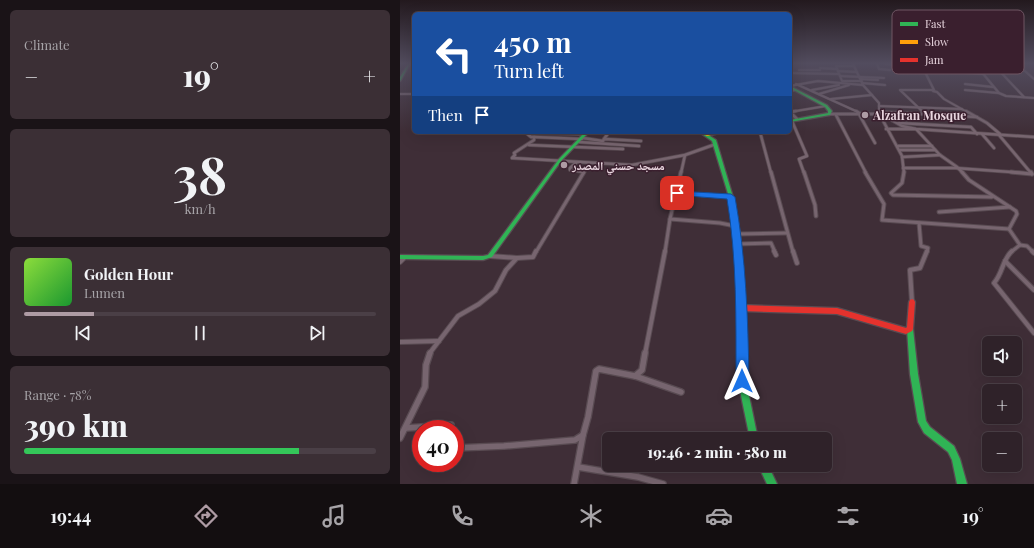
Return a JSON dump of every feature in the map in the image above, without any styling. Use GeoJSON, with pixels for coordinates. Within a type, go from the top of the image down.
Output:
{"type":"FeatureCollection","features":[{"type":"Feature","properties":{"kind":"street"},"geometry":{"type":"LineString","coordinates":[[811,91],[831,87]]}},
{"type":"Feature","properties":{"kind":"street"},"geometry":{"type":"LineString","coordinates":[[819,94],[842,87]]}},
{"type":"Feature","properties":{"kind":"street"},"geometry":{"type":"LineString","coordinates":[[866,87],[879,103],[878,111],[881,114],[880,115],[886,129],[898,146],[904,162],[904,178],[902,183],[891,191],[893,195],[993,196]]}},
{"type":"Feature","properties":{"kind":"street"},"geometry":{"type":"LineString","coordinates":[[933,87],[933,91]]}},
{"type":"Feature","properties":{"kind":"street"},"geometry":{"type":"LineString","coordinates":[[989,87],[993,87],[999,93]]}},
{"type":"Feature","properties":{"kind":"street"},"geometry":{"type":"LineString","coordinates":[[1014,87],[1024,97]]}},
{"type":"Feature","properties":{"kind":"street"},"geometry":{"type":"LineString","coordinates":[[792,88],[819,94],[861,114],[875,143]]}},
{"type":"Feature","properties":{"kind":"street"},"geometry":{"type":"LineString","coordinates":[[792,88],[826,106],[830,111],[829,114]]}},
{"type":"Feature","properties":{"kind":"street"},"geometry":{"type":"LineString","coordinates":[[903,168],[952,168],[1032,174],[993,127],[944,99],[936,92],[900,90],[926,115]]}},
{"type":"Feature","properties":{"kind":"street"},"geometry":{"type":"LineString","coordinates":[[965,90],[999,93],[1006,96],[1034,98]]}},
{"type":"Feature","properties":{"kind":"street"},"geometry":{"type":"LineString","coordinates":[[400,94],[412,93]]}},
{"type":"Feature","properties":{"kind":"street"},"geometry":{"type":"LineString","coordinates":[[830,99],[872,95]]}},
{"type":"Feature","properties":{"kind":"street"},"geometry":{"type":"LineString","coordinates":[[792,117],[826,106]]}},
{"type":"Feature","properties":{"kind":"street"},"geometry":{"type":"LineString","coordinates":[[879,106],[962,109]]}},
{"type":"Feature","properties":{"kind":"street"},"geometry":{"type":"LineString","coordinates":[[898,107],[900,114]]}},
{"type":"Feature","properties":{"kind":"street"},"geometry":{"type":"LineString","coordinates":[[935,109],[940,116]]}},
{"type":"Feature","properties":{"kind":"street"},"geometry":{"type":"LineString","coordinates":[[956,109],[962,116]]}},
{"type":"Feature","properties":{"kind":"street"},"geometry":{"type":"LineString","coordinates":[[792,117],[829,114],[881,114],[883,112],[977,117]]}},
{"type":"Feature","properties":{"kind":"street"},"geometry":{"type":"LineString","coordinates":[[881,114],[896,122],[916,129],[940,155],[959,169],[968,180],[1015,210],[1017,214],[1009,229]]}},
{"type":"Feature","properties":{"kind":"street"},"geometry":{"type":"LineString","coordinates":[[836,115],[862,168],[884,204],[882,220],[1009,229]]}},
{"type":"Feature","properties":{"kind":"street"},"geometry":{"type":"LineString","coordinates":[[792,117],[807,156],[799,159],[817,213],[816,216]]}},
{"type":"Feature","properties":{"kind":"street"},"geometry":{"type":"LineString","coordinates":[[896,122],[971,127],[977,134]]}},
{"type":"Feature","properties":{"kind":"street"},"geometry":{"type":"LineString","coordinates":[[886,129],[916,129],[1034,137]]}},
{"type":"Feature","properties":{"kind":"street"},"geometry":{"type":"LineString","coordinates":[[527,134],[531,137],[604,139],[642,142]]}},
{"type":"Feature","properties":{"kind":"street"},"geometry":{"type":"LineString","coordinates":[[541,134],[639,146]]}},
{"type":"Feature","properties":{"kind":"street"},"geometry":{"type":"LineString","coordinates":[[604,139],[608,134]]}},
{"type":"Feature","properties":{"kind":"street"},"geometry":{"type":"LineString","coordinates":[[707,135],[712,134]]}},
{"type":"Feature","properties":{"kind":"street"},"geometry":{"type":"LineString","coordinates":[[761,134],[787,233],[797,263]]}},
{"type":"Feature","properties":{"kind":"street"},"geometry":{"type":"LineString","coordinates":[[982,134],[994,148]]}},
{"type":"Feature","properties":{"kind":"street"},"geometry":{"type":"LineString","coordinates":[[707,135],[714,140],[716,144],[731,197],[737,234],[742,308],[742,381],[752,432]]}},
{"type":"Feature","properties":{"kind":"street"},"geometry":{"type":"LineString","coordinates":[[534,137],[534,140],[528,145],[514,153],[515,155],[512,158],[632,165],[685,155],[716,144]]}},
{"type":"Feature","properties":{"kind":"street"},"geometry":{"type":"LineString","coordinates":[[1030,137],[1034,141]]}},
{"type":"Feature","properties":{"kind":"street"},"geometry":{"type":"LineString","coordinates":[[490,256],[560,160],[582,139]]}},
{"type":"Feature","properties":{"kind":"street"},"geometry":{"type":"LineString","coordinates":[[528,145],[582,139],[623,149]]}},
{"type":"Feature","properties":{"kind":"street"},"geometry":{"type":"LineString","coordinates":[[898,146],[932,146]]}},
{"type":"Feature","properties":{"kind":"street"},"geometry":{"type":"LineString","coordinates":[[900,150],[936,150]]}},
{"type":"Feature","properties":{"kind":"street"},"geometry":{"type":"LineString","coordinates":[[635,376],[642,370],[664,259],[670,219],[685,155]]}},
{"type":"Feature","properties":{"kind":"street"},"geometry":{"type":"LineString","coordinates":[[902,157],[940,155]]}},
{"type":"Feature","properties":{"kind":"street"},"geometry":{"type":"LineString","coordinates":[[400,262],[402,257],[483,258],[490,256],[533,258],[584,172],[570,170],[570,168],[578,162]]}},
{"type":"Feature","properties":{"kind":"street"},"geometry":{"type":"LineString","coordinates":[[677,193],[731,197]]}},
{"type":"Feature","properties":{"kind":"street"},"geometry":{"type":"LineString","coordinates":[[938,212],[1010,207]]}},
{"type":"Feature","properties":{"kind":"street"},"geometry":{"type":"LineString","coordinates":[[670,219],[720,223],[735,226]]}},
{"type":"Feature","properties":{"kind":"street"},"geometry":{"type":"LineString","coordinates":[[919,223],[921,246],[928,248],[920,268],[910,270],[912,302],[910,329],[914,374],[922,422],[927,430],[951,449],[956,459],[962,484]]}},
{"type":"Feature","properties":{"kind":"street"},"geometry":{"type":"LineString","coordinates":[[1009,229],[1020,245],[1027,246],[1034,253]]}},
{"type":"Feature","properties":{"kind":"street"},"geometry":{"type":"LineString","coordinates":[[737,234],[787,233]]}},
{"type":"Feature","properties":{"kind":"street"},"geometry":{"type":"LineString","coordinates":[[737,244],[771,243],[776,255]]}},
{"type":"Feature","properties":{"kind":"street"},"geometry":{"type":"LineString","coordinates":[[1020,245],[1008,256],[1005,261],[1003,272],[994,283],[1034,333]]}},
{"type":"Feature","properties":{"kind":"street"},"geometry":{"type":"LineString","coordinates":[[400,438],[425,387],[428,356],[458,316],[479,304],[495,291],[506,270],[517,258]]}},
{"type":"Feature","properties":{"kind":"street"},"geometry":{"type":"LineString","coordinates":[[1005,261],[1034,290]]}},
{"type":"Feature","properties":{"kind":"street"},"geometry":{"type":"LineString","coordinates":[[742,308],[837,311],[906,331],[910,329]]}},
{"type":"Feature","properties":{"kind":"street"},"geometry":{"type":"LineString","coordinates":[[400,342],[439,341]]}},
{"type":"Feature","properties":{"kind":"street"},"geometry":{"type":"LineString","coordinates":[[574,484],[596,371],[600,368],[635,376],[681,392]]}},
{"type":"Feature","properties":{"kind":"street"},"geometry":{"type":"LineString","coordinates":[[406,428],[412,428]]}},
{"type":"Feature","properties":{"kind":"street"},"geometry":{"type":"LineString","coordinates":[[464,448],[574,440],[583,435]]}},
{"type":"Feature","properties":{"kind":"street"},"geometry":{"type":"LineString","coordinates":[[578,467],[638,477],[663,484]]}},
{"type":"Feature","properties":{"kind":"street"},"geometry":{"type":"LineString","coordinates":[[766,472],[772,484]]}},
{"type":"Feature","properties":{"kind":"traffic: fast"},"geometry":{"type":"LineString","coordinates":[[792,88],[826,106],[830,111],[829,114],[792,121]]}},
{"type":"Feature","properties":{"kind":"traffic: fast"},"geometry":{"type":"LineString","coordinates":[[400,257],[483,258],[490,256],[560,160],[585,134]]}},
{"type":"Feature","properties":{"kind":"traffic: fast"},"geometry":{"type":"LineString","coordinates":[[704,134],[714,140],[731,197],[737,234],[742,308],[742,381],[753,432]]}},
{"type":"Feature","properties":{"kind":"traffic: fast"},"geometry":{"type":"LineString","coordinates":[[910,329],[914,374],[922,422],[927,430],[951,449],[956,459],[962,484]]}},
{"type":"Feature","properties":{"kind":"traffic: fast"},"geometry":{"type":"LineString","coordinates":[[766,472],[772,484]]}},
{"type":"Feature","properties":{"kind":"traffic: slow"},"geometry":{"type":"LineString","coordinates":[[707,135],[712,134]]}},
{"type":"Feature","properties":{"kind":"traffic: jam"},"geometry":{"type":"LineString","coordinates":[[742,308],[837,311],[906,331],[910,329],[912,302]]}},
{"type":"Feature","properties":{"kind":"place","name":"Alzafran Mosque"},"geometry":{"type":"Point","coordinates":[865,115]}},
{"type":"Feature","properties":{"kind":"place","name":"مسجد حسني المصدر"},"geometry":{"type":"Point","coordinates":[564,165]}},
{"type":"Feature","properties":{"kind":"route"},"geometry":{"type":"LineString","coordinates":[[677,193],[731,197],[737,234],[742,308],[742,381]]}}]}
